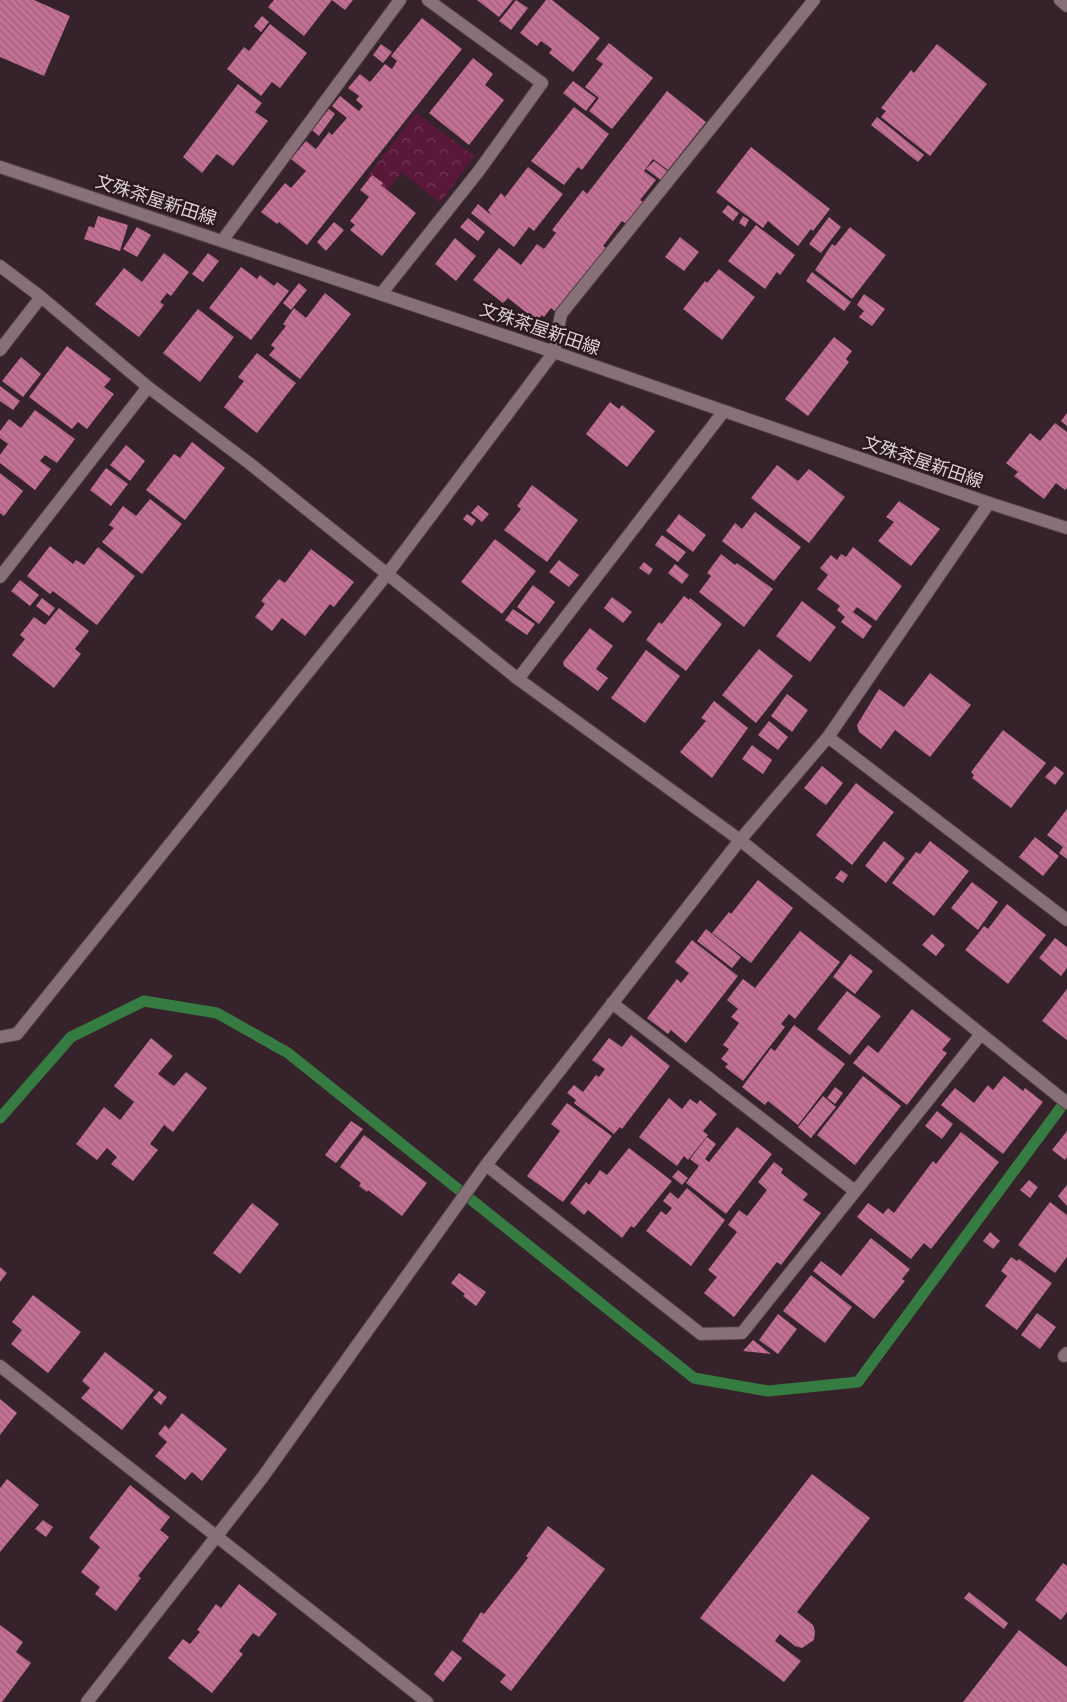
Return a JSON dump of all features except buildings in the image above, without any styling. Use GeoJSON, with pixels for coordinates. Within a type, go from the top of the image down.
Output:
{"type":"FeatureCollection","features":[{"type":"Feature","properties":{"kind":"street"},"geometry":{"type":"LineString","coordinates":[[222,241],[400,0]]}},
{"type":"Feature","properties":{"kind":"street"},"geometry":{"type":"LineString","coordinates":[[381,294],[478,172],[542,83],[428,0]]}},
{"type":"Feature","properties":{"kind":"street"},"geometry":{"type":"LineString","coordinates":[[0,1037],[17,1034],[388,572],[554,352],[562,314],[814,0]]}},
{"type":"Feature","properties":{"kind":"street"},"geometry":{"type":"LineString","coordinates":[[1060,0],[1067,6]]}},
{"type":"Feature","properties":{"kind":"street","name":"文殊茶屋新田線"},"geometry":{"type":"LineString","coordinates":[[0,167],[554,352],[989,503],[1066,526]]}},
{"type":"Feature","properties":{"kind":"street"},"geometry":{"type":"LineString","coordinates":[[0,266],[41,297],[148,387],[388,572],[518,679],[740,840],[1067,1103]]}},
{"type":"Feature","properties":{"kind":"street"},"geometry":{"type":"LineString","coordinates":[[0,350],[41,297]]}},
{"type":"Feature","properties":{"kind":"street"},"geometry":{"type":"LineString","coordinates":[[0,577],[148,387]]}},
{"type":"Feature","properties":{"kind":"street"},"geometry":{"type":"LineString","coordinates":[[518,679],[724,411]]}},
{"type":"Feature","properties":{"kind":"street"},"geometry":{"type":"LineString","coordinates":[[87,1702],[262,1478],[486,1164],[740,840],[828,738],[989,503]]}},
{"type":"Feature","properties":{"kind":"street"},"geometry":{"type":"LineString","coordinates":[[828,738],[1067,920]]}},
{"type":"Feature","properties":{"kind":"street"},"geometry":{"type":"LineString","coordinates":[[612,1003],[855,1192]]}},
{"type":"Feature","properties":{"kind":"street"},"geometry":{"type":"LineString","coordinates":[[486,1164],[701,1334],[742,1333],[980,1034]]}},
{"type":"Feature","properties":{"kind":"street"},"geometry":{"type":"LineString","coordinates":[[0,1366],[427,1702]]}},
{"type":"Feature","properties":{"kind":"green space"},"geometry":{"type":"Polygon","coordinates":[[[416,113],[475,156],[440,203],[402,172],[386,192],[366,178],[416,113]]]}},
{"type":"Feature","properties":{"kind":"waterway"},"geometry":{"type":"LineString","coordinates":[[0,1118],[71,1037],[144,1001],[217,1013],[288,1053],[694,1378],[768,1391],[858,1382],[1067,1099]]}}]}
